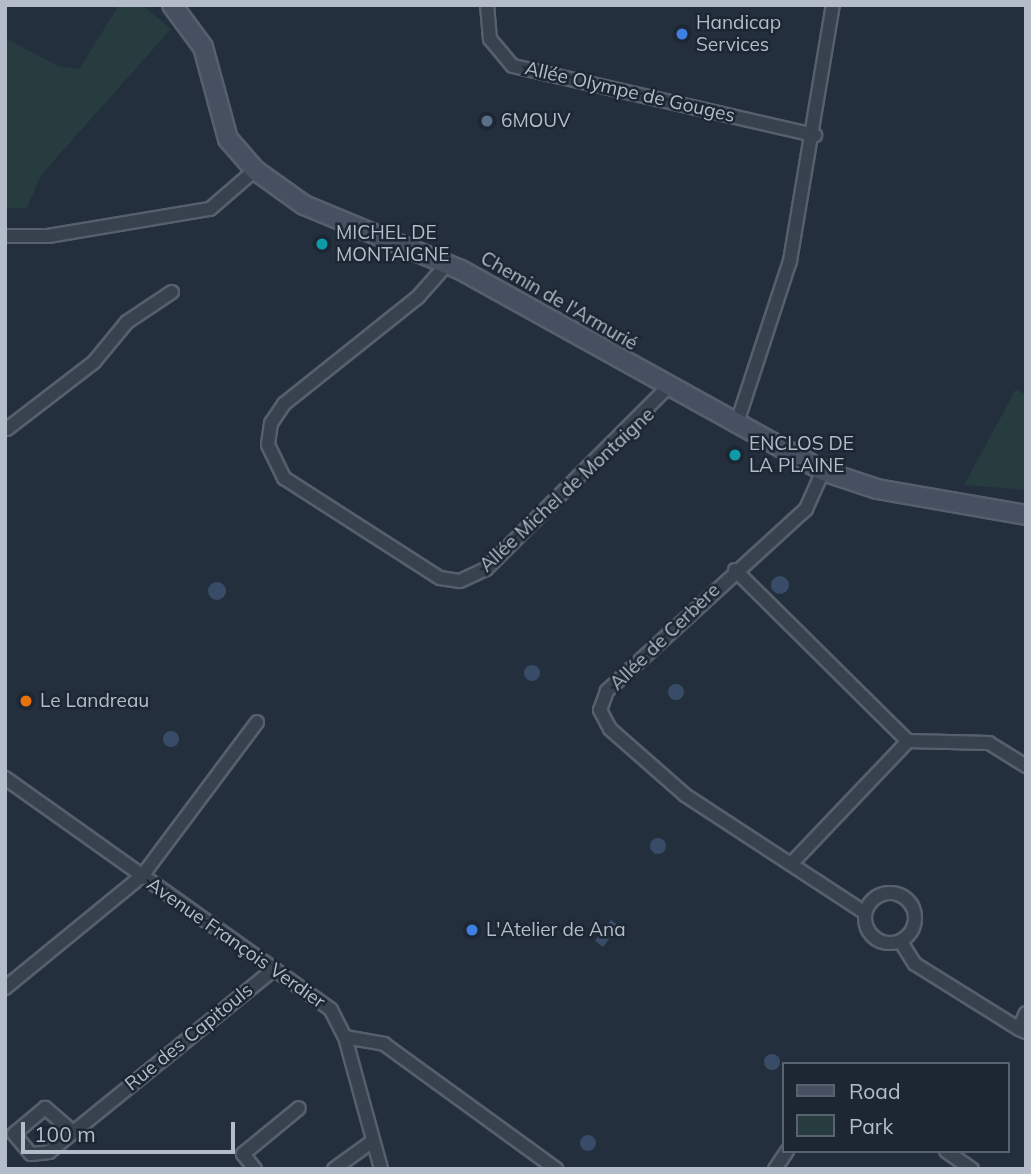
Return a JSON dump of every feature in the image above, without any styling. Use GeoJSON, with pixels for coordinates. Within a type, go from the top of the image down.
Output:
{"type":"FeatureCollection","features":[{"type":"Feature","properties":{"kind":"street","name":"Chemin de l'Armurié"},"geometry":{"type":"LineString","coordinates":[[172,5],[203,47],[223,130],[254,170],[329,219],[448,263],[736,426],[823,471],[890,491],[1026,515]]}},
{"type":"Feature","properties":{"kind":"street","name":"Allée Olympe de Gouges"},"geometry":{"type":"LineString","coordinates":[[487,5],[490,39],[513,66],[815,135]]}},
{"type":"Feature","properties":{"kind":"street"},"geometry":{"type":"LineString","coordinates":[[736,426],[790,261],[815,135],[833,5]]}},
{"type":"Feature","properties":{"kind":"street"},"geometry":{"type":"LineString","coordinates":[[5,236],[48,236],[210,209],[254,170]]}},
{"type":"Feature","properties":{"kind":"street","name":"Allée Michel de Montaigne"},"geometry":{"type":"LineString","coordinates":[[448,263],[418,297],[284,404],[271,424],[268,445],[284,478],[440,578],[460,581],[486,569],[668,387]]}},
{"type":"Feature","properties":{"kind":"street"},"geometry":{"type":"LineString","coordinates":[[6,429],[94,362],[127,322],[172,292]]}},
{"type":"Feature","properties":{"kind":"street","name":"Allée de Cerbère"},"geometry":{"type":"LineString","coordinates":[[823,471],[806,509],[735,570],[607,691],[600,710],[610,729],[685,795],[865,913],[874,938],[901,942]]}},
{"type":"Feature","properties":{"kind":"street","name":"Allée de Cerbère"},"geometry":{"type":"LineString","coordinates":[[735,570],[908,741]]}},
{"type":"Feature","properties":{"kind":"street"},"geometry":{"type":"LineString","coordinates":[[5,988],[142,876],[257,722]]}},
{"type":"Feature","properties":{"kind":"street"},"geometry":{"type":"LineString","coordinates":[[791,864],[908,741],[989,743],[1026,766]]}},
{"type":"Feature","properties":{"kind":"street","name":"Avenue François Verdier"},"geometry":{"type":"LineString","coordinates":[[5,778],[331,1010],[345,1037],[382,1169]]}},
{"type":"Feature","properties":{"kind":"street"},"geometry":{"type":"LineString","coordinates":[[865,913],[882,894],[907,899],[916,922],[901,942],[915,964],[1023,1030],[1026,1013]]}},
{"type":"Feature","properties":{"kind":"street","name":"Rue des Capitouls"},"geometry":{"type":"LineString","coordinates":[[73,1132],[45,1108],[14,1134],[38,1156],[73,1132],[273,970]]}},
{"type":"Feature","properties":{"kind":"street"},"geometry":{"type":"LineString","coordinates":[[345,1037],[384,1044],[556,1169]]}},
{"type":"Feature","properties":{"kind":"street"},"geometry":{"type":"LineString","coordinates":[[255,1169],[243,1154],[299,1108]]}},
{"type":"Feature","properties":{"kind":"street"},"geometry":{"type":"LineString","coordinates":[[334,1169],[373,1141]]}},
{"type":"Feature","properties":{"kind":"street"},"geometry":{"type":"LineString","coordinates":[[775,1169],[786,1153]]}},
{"type":"Feature","properties":{"kind":"street"},"geometry":{"type":"LineString","coordinates":[[949,1153],[972,1169]]}},
{"type":"Feature","properties":{"kind":"green space"},"geometry":{"type":"Polygon","coordinates":[[[119,5],[142,5],[171,29],[41,175],[27,208],[5,208],[5,38],[58,66],[79,69],[119,5]]]}},
{"type":"Feature","properties":{"kind":"green space"},"geometry":{"type":"Polygon","coordinates":[[[1016,389],[1026,395],[1026,490],[964,485],[1016,389]]]}},
{"type":"Feature","properties":{"kind":"water"},"geometry":{"type":"Polygon","coordinates":[[[780,576],[786,579],[789,585],[786,591],[780,594],[774,591],[771,585],[774,579],[780,576]]]}},
{"type":"Feature","properties":{"kind":"water"},"geometry":{"type":"Polygon","coordinates":[[[217,582],[225,587],[226,591],[221,599],[217,600],[209,595],[208,591],[213,583],[217,582]]]}},
{"type":"Feature","properties":{"kind":"water"},"geometry":{"type":"Polygon","coordinates":[[[532,665],[540,673],[532,681],[524,673],[532,665]]]}},
{"type":"Feature","properties":{"kind":"water"},"geometry":{"type":"Polygon","coordinates":[[[676,684],[684,692],[676,700],[668,692],[676,684]]]}},
{"type":"Feature","properties":{"kind":"water"},"geometry":{"type":"Polygon","coordinates":[[[171,731],[179,739],[171,747],[163,739],[171,731]]]}},
{"type":"Feature","properties":{"kind":"water"},"geometry":{"type":"Polygon","coordinates":[[[655,838],[661,838],[666,846],[664,852],[655,854],[650,849],[650,843],[655,838]]]}},
{"type":"Feature","properties":{"kind":"water"},"geometry":{"type":"Polygon","coordinates":[[[611,920],[619,926],[603,947],[595,941],[611,920]]]}},
{"type":"Feature","properties":{"kind":"water"},"geometry":{"type":"Polygon","coordinates":[[[772,1054],[780,1062],[772,1070],[764,1062],[772,1054]]]}},
{"type":"Feature","properties":{"kind":"water"},"geometry":{"type":"Polygon","coordinates":[[[588,1135],[594,1137],[594,1149],[588,1151],[582,1149],[580,1143],[582,1137],[588,1135]]]}},
{"type":"Feature","properties":{"kind":"place","name":"Handicap Services"},"geometry":{"type":"Point","coordinates":[682,34]}},
{"type":"Feature","properties":{"kind":"place","name":"6MOUV"},"geometry":{"type":"Point","coordinates":[487,121]}},
{"type":"Feature","properties":{"kind":"place","name":"MICHEL DE MONTAIGNE"},"geometry":{"type":"Point","coordinates":[322,244]}},
{"type":"Feature","properties":{"kind":"place","name":"ENCLOS DE LA PLAINE"},"geometry":{"type":"Point","coordinates":[735,455]}},
{"type":"Feature","properties":{"kind":"place","name":"Le Landreau"},"geometry":{"type":"Point","coordinates":[26,701]}},
{"type":"Feature","properties":{"kind":"place","name":"L'Atelier de Ana"},"geometry":{"type":"Point","coordinates":[472,930]}}]}
